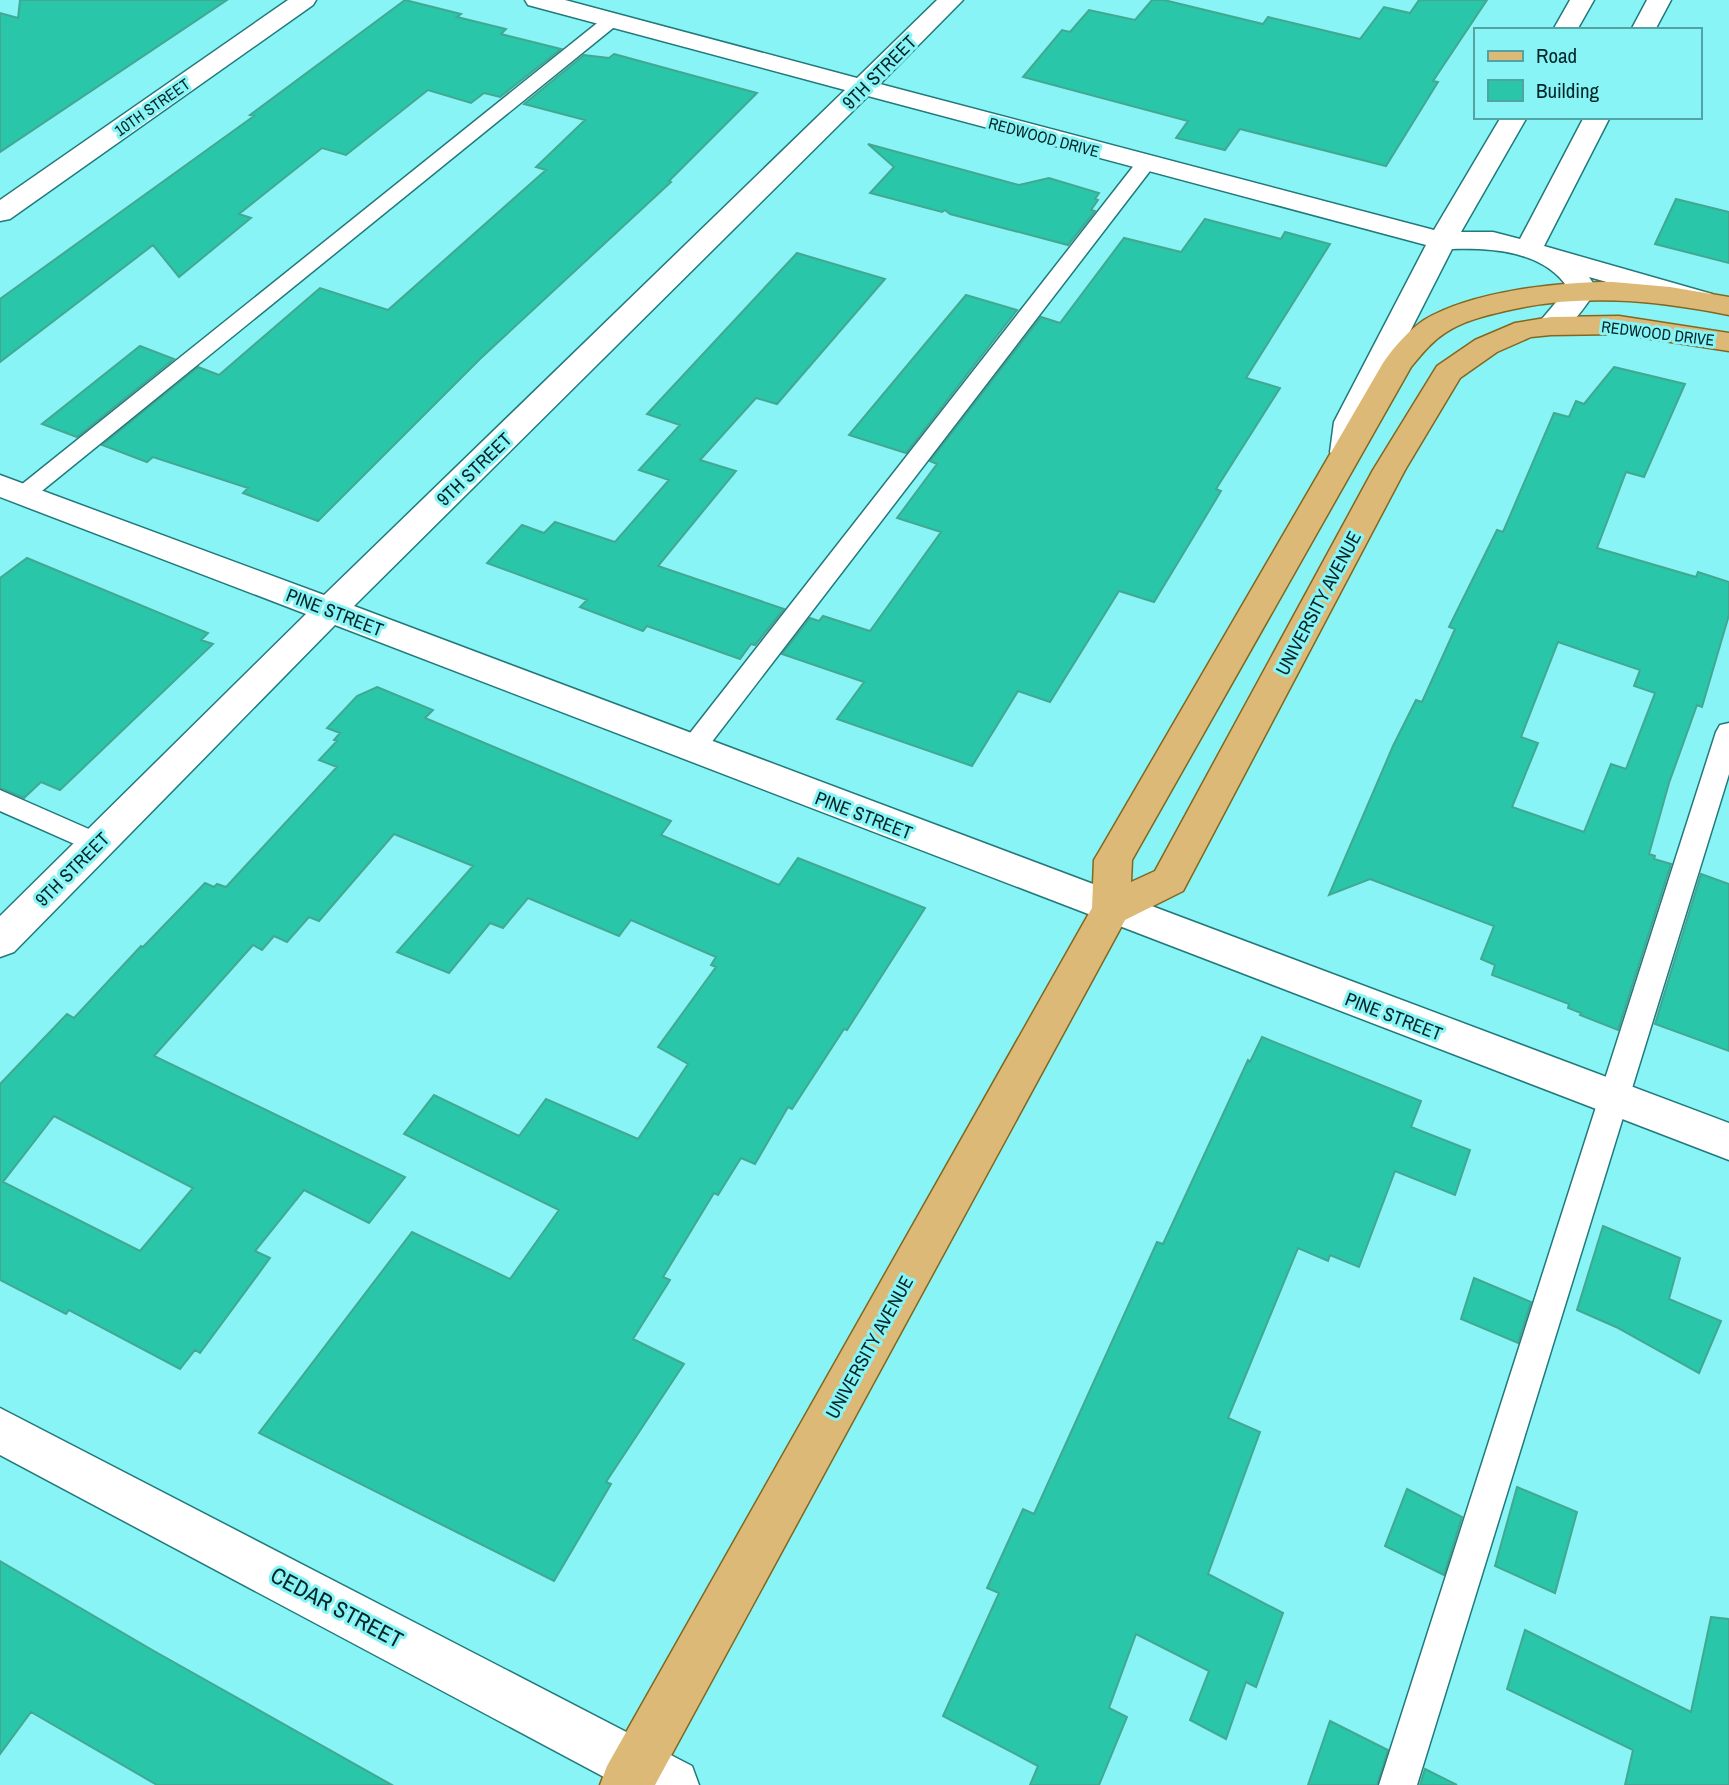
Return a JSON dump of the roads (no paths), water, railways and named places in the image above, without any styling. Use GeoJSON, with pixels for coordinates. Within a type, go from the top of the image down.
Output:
{"type":"FeatureCollection","features":[{"type":"Feature","properties":{"kind":"main road","name":"UNIVERSITY AVENUE"},"geometry":{"type":"LineString","coordinates":[[646,1778],[1111,909],[1113,860],[1398,363],[1426,332],[1449,318],[1532,295],[1583,289]]}},
{"type":"Feature","properties":{"kind":"main road","name":"REDWOOD DRIVE"},"geometry":{"type":"LineString","coordinates":[[1583,289],[1666,293],[1721,304]]}},
{"type":"Feature","properties":{"kind":"main road","name":"REDWOOD DRIVE"},"geometry":{"type":"LineString","coordinates":[[1551,326],[1619,325],[1729,342]]}},
{"type":"Feature","properties":{"kind":"main road","name":"UNIVERSITY AVENUE"},"geometry":{"type":"LineString","coordinates":[[1111,909],[1169,881],[1389,470],[1448,372],[1486,346],[1525,329],[1551,326]]}},
{"type":"Feature","properties":{"kind":"street","name":"10TH STREET"},"geometry":{"type":"LineString","coordinates":[[0,213],[304,0]]}},
{"type":"Feature","properties":{"kind":"street","name":"REDWOOD DRIVE"},"geometry":{"type":"LineString","coordinates":[[537,0],[1442,241],[1493,240],[1721,304]]}},
{"type":"Feature","properties":{"kind":"street","name":"9TH STREET"},"geometry":{"type":"LineString","coordinates":[[0,941],[330,610],[951,0]]}},
{"type":"Feature","properties":{"kind":"street"},"geometry":{"type":"LineString","coordinates":[[1566,28],[1582,0]]}},
{"type":"Feature","properties":{"kind":"street"},"geometry":{"type":"LineString","coordinates":[[1644,28],[1659,0]]}},
{"type":"Feature","properties":{"kind":"street","name":"UNIVERSITY AVENUE"},"geometry":{"type":"LineString","coordinates":[[1346,452],[1349,422],[1442,241],[1513,119]]}},
{"type":"Feature","properties":{"kind":"street"},"geometry":{"type":"LineString","coordinates":[[1541,253],[1596,119]]}},
{"type":"Feature","properties":{"kind":"street","name":"REDWOOD DRIVE"},"geometry":{"type":"LineString","coordinates":[[1541,253],[1573,272],[1583,289]]}},
{"type":"Feature","properties":{"kind":"street"},"geometry":{"type":"LineString","coordinates":[[1551,326],[1583,289]]}},
{"type":"Feature","properties":{"kind":"street","name":"PINE STREET"},"geometry":{"type":"LineString","coordinates":[[12,489],[1729,1142]]}},
{"type":"Feature","properties":{"kind":"street","name":"CEDAR STREET"},"geometry":{"type":"LineString","coordinates":[[0,1430],[646,1778]]}},
{"type":"Feature","properties":{"kind":"lane"},"geometry":{"type":"LineString","coordinates":[[12,489],[612,20]]}},
{"type":"Feature","properties":{"kind":"lane"},"geometry":{"type":"LineString","coordinates":[[692,749],[1146,163]]}},
{"type":"Feature","properties":{"kind":"lane"},"geometry":{"type":"LineString","coordinates":[[1398,1785],[1729,732]]}},
{"type":"Feature","properties":{"kind":"lane"},"geometry":{"type":"LineString","coordinates":[[0,800],[97,844]]}}]}
